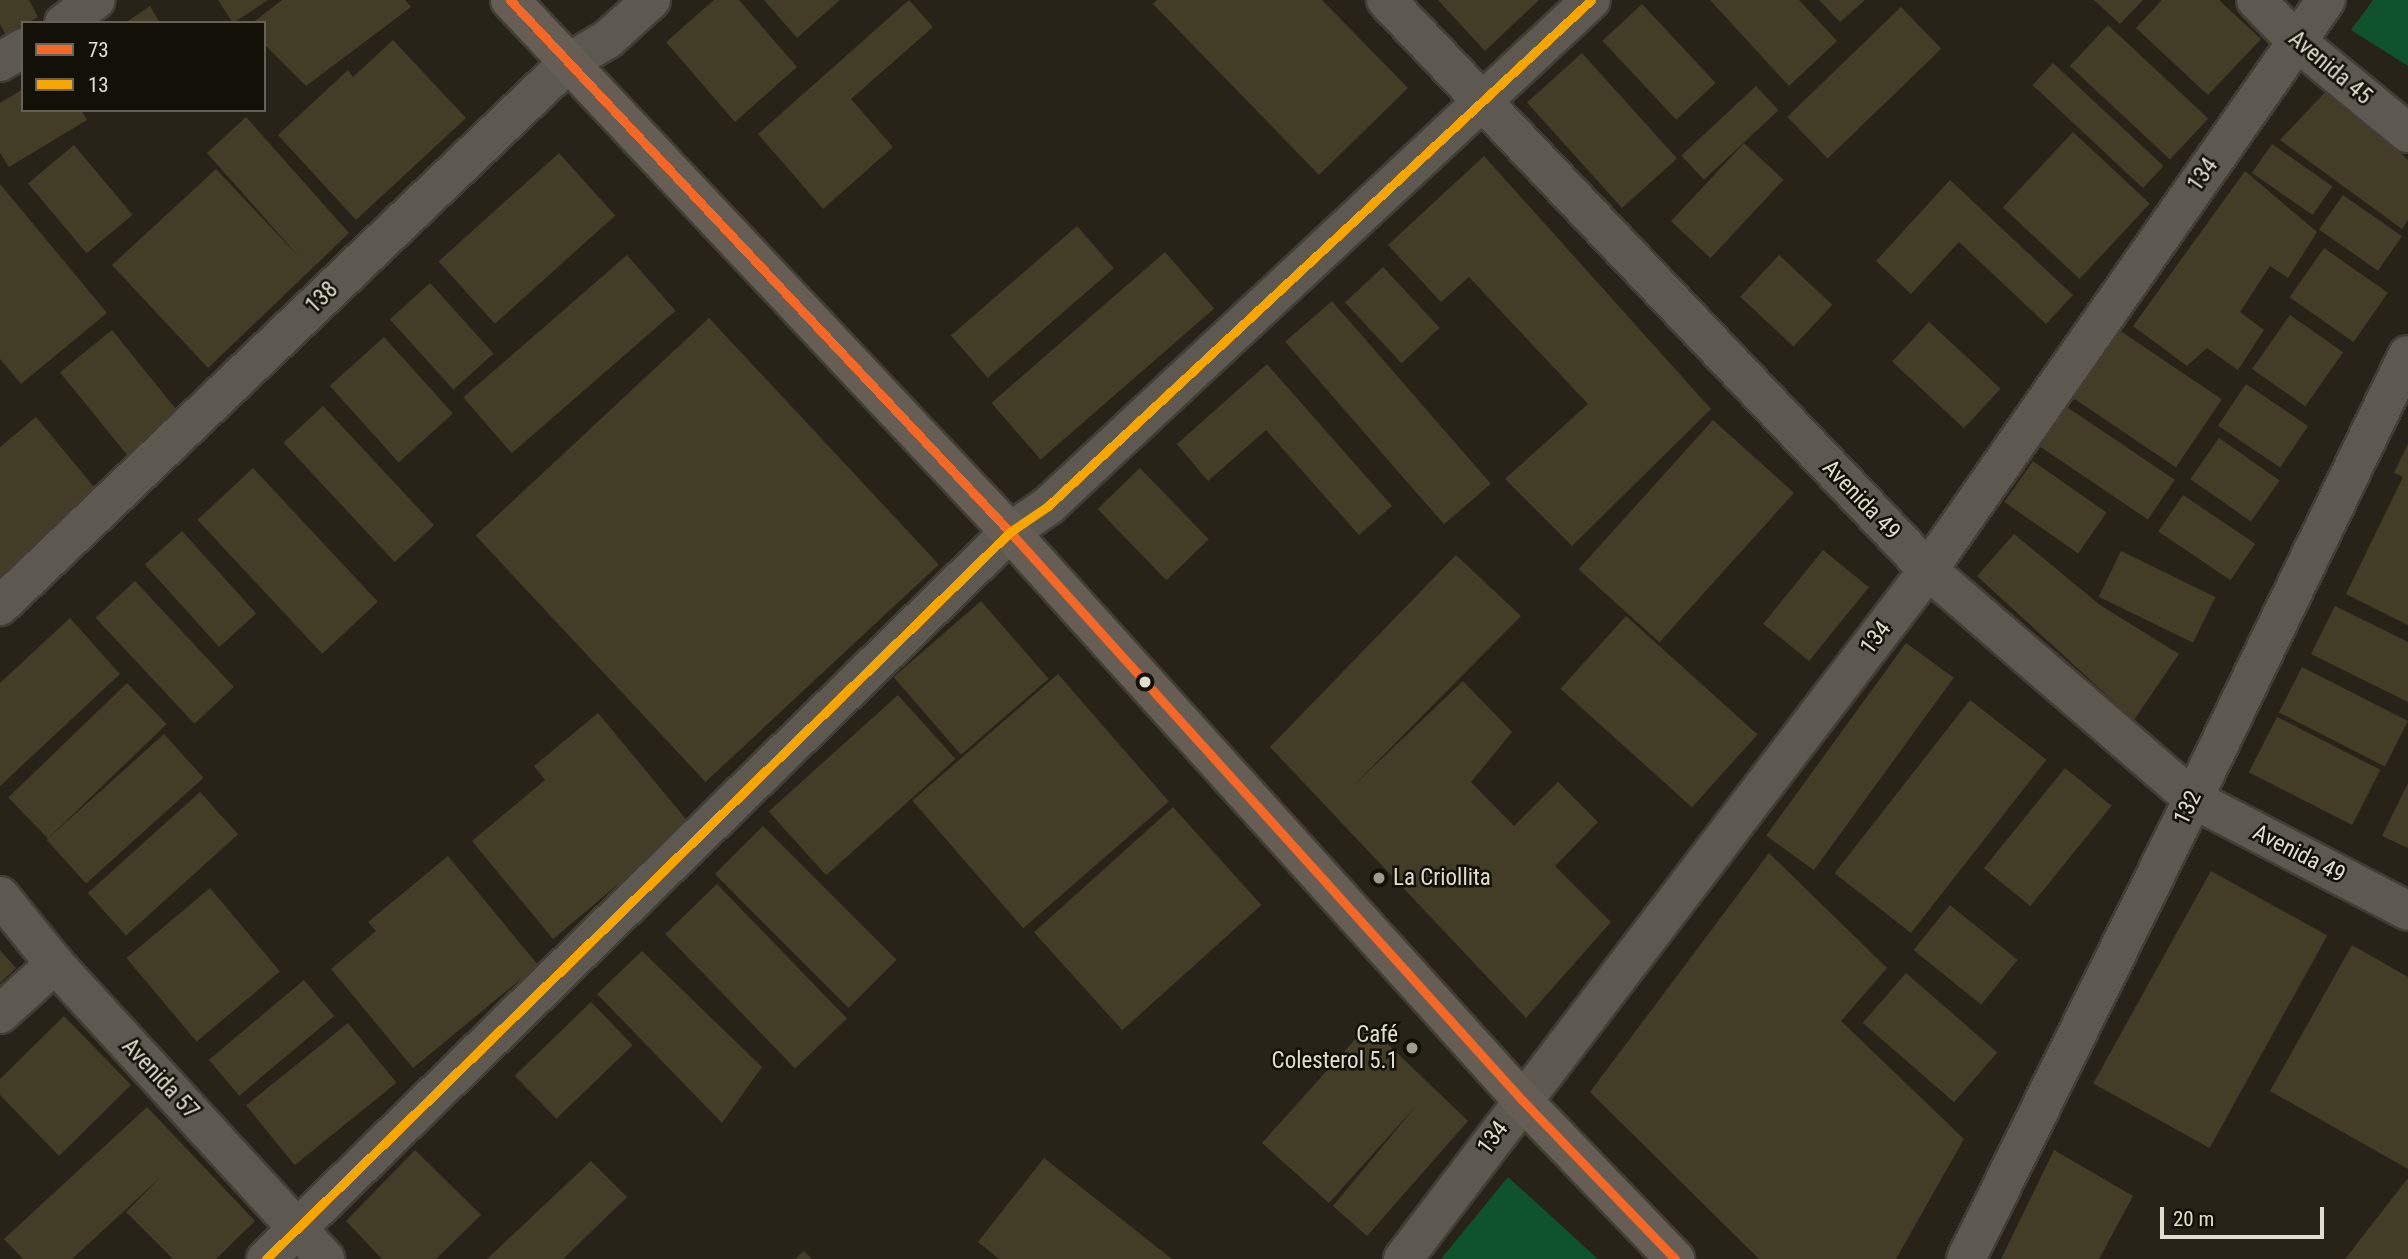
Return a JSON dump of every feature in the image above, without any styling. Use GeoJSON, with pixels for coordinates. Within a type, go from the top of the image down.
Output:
{"type":"FeatureCollection","features":[{"type":"Feature","properties":{"kind":"main road"},"geometry":{"type":"LineString","coordinates":[[510,0],[1010,532],[1522,1100],[1675,1259]]}},
{"type":"Feature","properties":{"kind":"street"},"geometry":{"type":"LineString","coordinates":[[67,21],[96,0]]}},
{"type":"Feature","properties":{"kind":"street","name":"138"},"geometry":{"type":"LineString","coordinates":[[0,606],[569,61],[608,39],[651,0]]}},
{"type":"Feature","properties":{"kind":"street","name":"Avenida 49"},"geometry":{"type":"LineString","coordinates":[[1387,0],[1479,102],[1928,570],[2193,799],[2408,911]]}},
{"type":"Feature","properties":{"kind":"street"},"geometry":{"type":"LineString","coordinates":[[266,1259],[1010,532],[1048,506],[1591,0]]}},
{"type":"Feature","properties":{"kind":"street","name":"Avenida 45"},"geometry":{"type":"LineString","coordinates":[[2256,0],[2296,41],[2408,133]]}},
{"type":"Feature","properties":{"kind":"street","name":"134"},"geometry":{"type":"LineString","coordinates":[[1403,1259],[1928,570],[2326,0]]}},
{"type":"Feature","properties":{"kind":"street"},"geometry":{"type":"LineString","coordinates":[[0,62],[21,49]]}},
{"type":"Feature","properties":{"kind":"street","name":"132"},"geometry":{"type":"LineString","coordinates":[[1966,1259],[2408,355]]}},
{"type":"Feature","properties":{"kind":"street","name":"Avenida 57"},"geometry":{"type":"LineString","coordinates":[[0,896],[54,964],[325,1259]]}},
{"type":"Feature","properties":{"kind":"street"},"geometry":{"type":"LineString","coordinates":[[0,1014],[54,964]]}},
{"type":"Feature","properties":{"kind":"green space"},"geometry":{"type":"Polygon","coordinates":[[[2373,0],[2408,0],[2408,66],[2351,30],[2373,0]]]}},
{"type":"Feature","properties":{"kind":"green space"},"geometry":{"type":"Polygon","coordinates":[[[1508,1177],[1598,1259],[1441,1259],[1508,1177]]]}},
{"type":"Feature","properties":{"kind":"building"},"geometry":{"type":"Polygon","coordinates":[[[0,0],[29,0],[38,17],[31,21],[21,21],[21,27],[6,35],[0,24],[0,0]]]}},
{"type":"Feature","properties":{"kind":"building"},"geometry":{"type":"Polygon","coordinates":[[[218,0],[268,0],[236,21],[232,21],[218,0]]]}},
{"type":"Feature","properties":{"kind":"building"},"geometry":{"type":"Polygon","coordinates":[[[282,0],[405,0],[411,7],[306,86],[266,46],[266,21],[255,21],[282,0]]]}},
{"type":"Feature","properties":{"kind":"building"},"geometry":{"type":"Polygon","coordinates":[[[714,0],[739,0],[797,67],[735,122],[666,42],[714,0]]]}},
{"type":"Feature","properties":{"kind":"building"},"geometry":{"type":"Polygon","coordinates":[[[764,0],[840,0],[797,38],[764,0]]]}},
{"type":"Feature","properties":{"kind":"building"},"geometry":{"type":"Polygon","coordinates":[[[909,0],[933,27],[851,99],[893,147],[823,209],[758,134],[909,0]]]}},
{"type":"Feature","properties":{"kind":"building"},"geometry":{"type":"Polygon","coordinates":[[[1157,0],[1322,0],[1408,88],[1319,175],[1153,4],[1157,0]]]}},
{"type":"Feature","properties":{"kind":"building"},"geometry":{"type":"Polygon","coordinates":[[[1438,0],[1539,0],[1485,51],[1438,0]]]}},
{"type":"Feature","properties":{"kind":"building"},"geometry":{"type":"Polygon","coordinates":[[[1710,0],[1799,0],[1837,41],[1789,86],[1710,0]]]}},
{"type":"Feature","properties":{"kind":"building"},"geometry":{"type":"Polygon","coordinates":[[[1819,0],[1865,0],[1840,22],[1819,0]]]}},
{"type":"Feature","properties":{"kind":"building"},"geometry":{"type":"Polygon","coordinates":[[[2094,0],[2143,0],[2120,24],[2094,0]]]}},
{"type":"Feature","properties":{"kind":"building"},"geometry":{"type":"Polygon","coordinates":[[[2162,0],[2219,0],[2261,39],[2208,95],[2136,28],[2162,0]]]}},
{"type":"Feature","properties":{"kind":"building"},"geometry":{"type":"Polygon","coordinates":[[[1642,4],[1716,83],[1676,120],[1603,41],[1642,4]]]}},
{"type":"Feature","properties":{"kind":"building"},"geometry":{"type":"Polygon","coordinates":[[[150,6],[159,21],[128,21],[150,6]]]}},
{"type":"Feature","properties":{"kind":"building"},"geometry":{"type":"Polygon","coordinates":[[[1901,7],[1941,49],[1828,158],[1787,117],[1901,7]]]}},
{"type":"Feature","properties":{"kind":"building"},"geometry":{"type":"Polygon","coordinates":[[[2108,25],[2208,118],[2170,159],[2070,66],[2108,25]]]}},
{"type":"Feature","properties":{"kind":"building"},"geometry":{"type":"Polygon","coordinates":[[[393,40],[466,118],[356,220],[278,135],[348,70],[353,77],[393,40]]]}},
{"type":"Feature","properties":{"kind":"building"},"geometry":{"type":"Polygon","coordinates":[[[1582,53],[1677,159],[1622,208],[1527,103],[1582,53]]]}},
{"type":"Feature","properties":{"kind":"building"},"geometry":{"type":"Polygon","coordinates":[[[2053,63],[2163,166],[2143,188],[2033,85],[2053,63]]]}},
{"type":"Feature","properties":{"kind":"building"},"geometry":{"type":"Polygon","coordinates":[[[1756,86],[1779,110],[1704,180],[1681,156],[1756,86]]]}},
{"type":"Feature","properties":{"kind":"building"},"geometry":{"type":"Polygon","coordinates":[[[2330,87],[2408,160],[2408,220],[2402,229],[2280,140],[2330,87]]]}},
{"type":"Feature","properties":{"kind":"building"},"geometry":{"type":"Polygon","coordinates":[[[21,90],[21,112],[82,112],[87,120],[9,167],[0,153],[0,103],[21,90]]]}},
{"type":"Feature","properties":{"kind":"building"},"geometry":{"type":"Polygon","coordinates":[[[246,117],[349,233],[208,368],[112,265],[216,169],[300,258],[207,153],[246,117]]]}},
{"type":"Feature","properties":{"kind":"building"},"geometry":{"type":"Polygon","coordinates":[[[2073,132],[2150,204],[2080,279],[2003,207],[2073,132]]]}},
{"type":"Feature","properties":{"kind":"building"},"geometry":{"type":"Polygon","coordinates":[[[1744,143],[1783,180],[1711,258],[1671,221],[1744,143]]]}},
{"type":"Feature","properties":{"kind":"building"},"geometry":{"type":"Polygon","coordinates":[[[2272,144],[2333,186],[2313,215],[2252,173],[2272,144]]]}},
{"type":"Feature","properties":{"kind":"building"},"geometry":{"type":"Polygon","coordinates":[[[74,145],[132,215],[87,253],[28,184],[74,145]]]}},
{"type":"Feature","properties":{"kind":"building"},"geometry":{"type":"Polygon","coordinates":[[[559,153],[615,215],[495,324],[439,261],[559,153]]]}},
{"type":"Feature","properties":{"kind":"building"},"geometry":{"type":"Polygon","coordinates":[[[1484,156],[1711,409],[1572,546],[1505,479],[1588,404],[1469,277],[1441,302],[1388,245],[1484,156]]]}},
{"type":"Feature","properties":{"kind":"building"},"geometry":{"type":"Polygon","coordinates":[[[2245,171],[2317,232],[2288,278],[2270,266],[2240,312],[2264,330],[2238,370],[2207,348],[2187,366],[2133,326],[2245,171]]]}},
{"type":"Feature","properties":{"kind":"building"},"geometry":{"type":"Polygon","coordinates":[[[1950,180],[2073,295],[2046,324],[1959,242],[1911,294],[1876,261],[1950,180]]]}},
{"type":"Feature","properties":{"kind":"building"},"geometry":{"type":"Polygon","coordinates":[[[0,184],[107,313],[21,384],[0,359],[0,184]]]}},
{"type":"Feature","properties":{"kind":"building"},"geometry":{"type":"Polygon","coordinates":[[[2343,195],[2402,236],[2378,271],[2319,229],[2343,195]]]}},
{"type":"Feature","properties":{"kind":"building"},"geometry":{"type":"Polygon","coordinates":[[[1077,226],[1114,268],[988,378],[951,336],[1077,226]]]}},
{"type":"Feature","properties":{"kind":"building"},"geometry":{"type":"Polygon","coordinates":[[[2324,248],[2388,293],[2353,342],[2290,297],[2324,248]]]}},
{"type":"Feature","properties":{"kind":"building"},"geometry":{"type":"Polygon","coordinates":[[[1165,252],[1214,309],[1041,459],[991,403],[1165,252]]]}},
{"type":"Feature","properties":{"kind":"building"},"geometry":{"type":"Polygon","coordinates":[[[627,255],[676,311],[512,453],[463,397],[627,255]]]}},
{"type":"Feature","properties":{"kind":"building"},"geometry":{"type":"Polygon","coordinates":[[[1779,255],[1832,305],[1794,346],[1740,297],[1779,255]]]}},
{"type":"Feature","properties":{"kind":"building"},"geometry":{"type":"Polygon","coordinates":[[[1383,267],[1440,328],[1402,363],[1345,302],[1383,267]]]}},
{"type":"Feature","properties":{"kind":"building"},"geometry":{"type":"Polygon","coordinates":[[[430,283],[494,354],[453,390],[390,319],[430,283]]]}},
{"type":"Feature","properties":{"kind":"building"},"geometry":{"type":"Polygon","coordinates":[[[1332,301],[1491,484],[1444,524],[1285,342],[1332,301]]]}},
{"type":"Feature","properties":{"kind":"building"},"geometry":{"type":"Polygon","coordinates":[[[2290,315],[2343,352],[2305,406],[2252,369],[2290,315]]]}},
{"type":"Feature","properties":{"kind":"building"},"geometry":{"type":"Polygon","coordinates":[[[709,318],[939,564],[706,782],[476,536],[709,318]]]}},
{"type":"Feature","properties":{"kind":"building"},"geometry":{"type":"Polygon","coordinates":[[[1929,322],[2001,389],[1964,428],[1892,361],[1929,322]]]}},
{"type":"Feature","properties":{"kind":"building"},"geometry":{"type":"Polygon","coordinates":[[[112,330],[181,415],[129,457],[60,372],[112,330]]]}},
{"type":"Feature","properties":{"kind":"building"},"geometry":{"type":"Polygon","coordinates":[[[2119,330],[2222,399],[2176,467],[2073,398],[2119,330]]]}},
{"type":"Feature","properties":{"kind":"building"},"geometry":{"type":"Polygon","coordinates":[[[384,337],[453,414],[399,462],[330,386],[384,337]]]}},
{"type":"Feature","properties":{"kind":"building"},"geometry":{"type":"Polygon","coordinates":[[[1267,364],[1392,506],[1359,535],[1266,430],[1208,481],[1177,444],[1267,364]]]}},
{"type":"Feature","properties":{"kind":"building"},"geometry":{"type":"Polygon","coordinates":[[[2246,384],[2308,426],[2280,467],[2218,425],[2246,384]]]}},
{"type":"Feature","properties":{"kind":"building"},"geometry":{"type":"Polygon","coordinates":[[[323,406],[434,525],[395,562],[284,443],[323,406]]]}},
{"type":"Feature","properties":{"kind":"building"},"geometry":{"type":"Polygon","coordinates":[[[2067,407],[2175,480],[2148,519],[2040,447],[2067,407]]]}},
{"type":"Feature","properties":{"kind":"building"},"geometry":{"type":"Polygon","coordinates":[[[36,417],[99,493],[0,576],[0,447],[36,417]]]}},
{"type":"Feature","properties":{"kind":"building"},"geometry":{"type":"Polygon","coordinates":[[[1713,420],[1794,493],[1660,642],[1579,569],[1713,420]]]}},
{"type":"Feature","properties":{"kind":"building"},"geometry":{"type":"Polygon","coordinates":[[[2219,438],[2280,480],[2251,521],[2190,479],[2219,438]]]}},
{"type":"Feature","properties":{"kind":"building"},"geometry":{"type":"Polygon","coordinates":[[[2408,444],[2408,625],[2346,594],[2403,477],[2394,473],[2408,444]]]}},
{"type":"Feature","properties":{"kind":"building"},"geometry":{"type":"Polygon","coordinates":[[[2033,461],[2107,513],[2078,554],[2004,502],[2033,461]]]}},
{"type":"Feature","properties":{"kind":"building"},"geometry":{"type":"Polygon","coordinates":[[[253,468],[378,602],[322,654],[197,520],[253,468]]]}},
{"type":"Feature","properties":{"kind":"building"},"geometry":{"type":"Polygon","coordinates":[[[1140,468],[1209,539],[1166,580],[1098,509],[1140,468]]]}},
{"type":"Feature","properties":{"kind":"building"},"geometry":{"type":"Polygon","coordinates":[[[2183,495],[2255,544],[2231,580],[2158,531],[2183,495]]]}},
{"type":"Feature","properties":{"kind":"building"},"geometry":{"type":"Polygon","coordinates":[[[182,531],[256,613],[219,647],[145,564],[182,531]]]}},
{"type":"Feature","properties":{"kind":"building"},"geometry":{"type":"Polygon","coordinates":[[[2014,534],[2100,605],[2179,654],[2134,720],[1977,576],[2014,534]]]}},
{"type":"Feature","properties":{"kind":"building"},"geometry":{"type":"Polygon","coordinates":[[[1823,550],[1869,587],[1809,661],[1763,624],[1823,550]]]}},
{"type":"Feature","properties":{"kind":"building"},"geometry":{"type":"Polygon","coordinates":[[[2121,551],[2215,597],[2193,643],[2099,597],[2121,551]]]}},
{"type":"Feature","properties":{"kind":"building"},"geometry":{"type":"Polygon","coordinates":[[[1456,555],[1521,616],[1353,786],[1463,681],[1512,732],[1471,782],[1514,826],[1558,782],[1598,822],[1555,866],[1611,922],[1526,1018],[1270,747],[1456,555]]]}},
{"type":"Feature","properties":{"kind":"building"},"geometry":{"type":"Polygon","coordinates":[[[135,581],[234,687],[194,724],[96,618],[135,581]]]}},
{"type":"Feature","properties":{"kind":"building"},"geometry":{"type":"Polygon","coordinates":[[[981,601],[1049,679],[961,755],[893,677],[981,601]]]}},
{"type":"Feature","properties":{"kind":"building"},"geometry":{"type":"Polygon","coordinates":[[[2335,606],[2408,642],[2408,702],[2311,654],[2335,606]]]}},
{"type":"Feature","properties":{"kind":"building"},"geometry":{"type":"Polygon","coordinates":[[[1626,616],[1758,734],[1692,807],[1560,689],[1626,616]]]}},
{"type":"Feature","properties":{"kind":"building"},"geometry":{"type":"Polygon","coordinates":[[[70,618],[120,674],[0,786],[0,683],[70,618]]]}},
{"type":"Feature","properties":{"kind":"building"},"geometry":{"type":"Polygon","coordinates":[[[1906,643],[1954,678],[1814,870],[1766,836],[1906,643]]]}},
{"type":"Feature","properties":{"kind":"building"},"geometry":{"type":"Polygon","coordinates":[[[2302,667],[2408,721],[2385,766],[2279,712],[2302,667]]]}},
{"type":"Feature","properties":{"kind":"building"},"geometry":{"type":"Polygon","coordinates":[[[1058,674],[1169,802],[1023,928],[912,801],[1058,674]]]}},
{"type":"Feature","properties":{"kind":"building"},"geometry":{"type":"Polygon","coordinates":[[[127,683],[167,724],[48,839],[8,798],[127,683]]]}},
{"type":"Feature","properties":{"kind":"building"},"geometry":{"type":"Polygon","coordinates":[[[898,695],[956,759],[826,875],[769,811],[898,695]]]}},
{"type":"Feature","properties":{"kind":"building"},"geometry":{"type":"Polygon","coordinates":[[[1970,700],[2046,760],[1911,933],[1835,873],[1970,700]]]}},
{"type":"Feature","properties":{"kind":"building"},"geometry":{"type":"Polygon","coordinates":[[[598,713],[690,824],[553,939],[472,841],[545,780],[534,766],[598,713]]]}},
{"type":"Feature","properties":{"kind":"building"},"geometry":{"type":"Polygon","coordinates":[[[2277,717],[2380,770],[2352,825],[2249,772],[2277,717]]]}},
{"type":"Feature","properties":{"kind":"building"},"geometry":{"type":"Polygon","coordinates":[[[164,734],[203,778],[86,884],[47,840],[164,734]]]}},
{"type":"Feature","properties":{"kind":"building"},"geometry":{"type":"Polygon","coordinates":[[[2065,768],[2112,806],[2030,906],[1984,868],[2065,768]]]}},
{"type":"Feature","properties":{"kind":"building"},"geometry":{"type":"Polygon","coordinates":[[[2408,783],[2408,848],[2382,836],[2408,783]]]}},
{"type":"Feature","properties":{"kind":"building"},"geometry":{"type":"Polygon","coordinates":[[[200,792],[238,834],[126,935],[88,893],[200,792]]]}},
{"type":"Feature","properties":{"kind":"building"},"geometry":{"type":"Polygon","coordinates":[[[1173,807],[1261,905],[1122,1030],[1034,932],[1173,807]]]}},
{"type":"Feature","properties":{"kind":"building"},"geometry":{"type":"Polygon","coordinates":[[[763,826],[897,960],[849,1008],[715,874],[763,826]]]}},
{"type":"Feature","properties":{"kind":"building"},"geometry":{"type":"Polygon","coordinates":[[[1769,853],[1887,968],[1841,1021],[1964,1139],[1896,1259],[1759,1259],[1590,1092],[1769,853]]]}},
{"type":"Feature","properties":{"kind":"building"},"geometry":{"type":"Polygon","coordinates":[[[448,856],[538,965],[413,1068],[331,969],[376,931],[368,922],[448,856]]]}},
{"type":"Feature","properties":{"kind":"building"},"geometry":{"type":"Polygon","coordinates":[[[2211,871],[2327,935],[2210,1148],[2093,1084],[2211,871]]]}},
{"type":"Feature","properties":{"kind":"building"},"geometry":{"type":"Polygon","coordinates":[[[717,884],[847,1019],[795,1069],[665,934],[717,884]]]}},
{"type":"Feature","properties":{"kind":"building"},"geometry":{"type":"Polygon","coordinates":[[[210,888],[280,971],[197,1042],[127,958],[210,888]]]}},
{"type":"Feature","properties":{"kind":"building"},"geometry":{"type":"Polygon","coordinates":[[[1950,905],[2018,960],[1981,1005],[1913,950],[1950,905]]]}},
{"type":"Feature","properties":{"kind":"building"},"geometry":{"type":"Polygon","coordinates":[[[2352,945],[2408,977],[2408,1169],[2270,1091],[2352,945]]]}},
{"type":"Feature","properties":{"kind":"building"},"geometry":{"type":"Polygon","coordinates":[[[0,950],[16,968],[0,983],[0,950]]]}},
{"type":"Feature","properties":{"kind":"building"},"geometry":{"type":"Polygon","coordinates":[[[642,951],[762,1067],[722,1123],[597,994],[642,951]]]}},
{"type":"Feature","properties":{"kind":"building"},"geometry":{"type":"Polygon","coordinates":[[[1906,973],[1997,1052],[1954,1102],[1863,1023],[1906,973]]]}},
{"type":"Feature","properties":{"kind":"building"},"geometry":{"type":"Polygon","coordinates":[[[304,980],[334,1016],[239,1096],[209,1060],[304,980]]]}},
{"type":"Feature","properties":{"kind":"building"},"geometry":{"type":"Polygon","coordinates":[[[591,1002],[633,1045],[556,1119],[515,1076],[591,1002]]]}},
{"type":"Feature","properties":{"kind":"building"},"geometry":{"type":"Polygon","coordinates":[[[64,1016],[131,1085],[59,1156],[0,1095],[0,1079],[64,1016]]]}},
{"type":"Feature","properties":{"kind":"building"},"geometry":{"type":"Polygon","coordinates":[[[348,1023],[396,1083],[295,1165],[246,1105],[348,1023]]]}},
{"type":"Feature","properties":{"kind":"building"},"geometry":{"type":"Polygon","coordinates":[[[1368,1025],[1468,1121],[1367,1236],[1333,1206],[1416,1106],[1329,1203],[1262,1143],[1368,1025]]]}},
{"type":"Feature","properties":{"kind":"building"},"geometry":{"type":"Polygon","coordinates":[[[147,1107],[255,1221],[216,1259],[173,1259],[126,1212],[162,1176],[72,1259],[23,1259],[4,1239],[147,1107]]]}},
{"type":"Feature","properties":{"kind":"building"},"geometry":{"type":"Polygon","coordinates":[[[415,1150],[481,1215],[436,1259],[382,1259],[346,1221],[415,1150]]]}},
{"type":"Feature","properties":{"kind":"building"},"geometry":{"type":"Polygon","coordinates":[[[2054,1150],[2133,1196],[2099,1259],[2001,1259],[2054,1150]]]}},
{"type":"Feature","properties":{"kind":"building"},"geometry":{"type":"Polygon","coordinates":[[[1044,1158],[1172,1259],[999,1259],[978,1242],[1044,1158]]]}},
{"type":"Feature","properties":{"kind":"building"},"geometry":{"type":"Polygon","coordinates":[[[591,1161],[627,1197],[563,1259],[487,1259],[591,1161]]]}},
{"type":"Feature","properties":{"kind":"building"},"geometry":{"type":"Polygon","coordinates":[[[2408,1178],[2408,1259],[2345,1259],[2408,1178]]]}},
{"type":"Feature","properties":{"kind":"building"},"geometry":{"type":"Polygon","coordinates":[[[804,1251],[812,1259],[795,1259],[804,1251]]]}},
{"type":"Feature","properties":{"kind":"transit line","name":"73"},"geometry":{"type":"LineString","coordinates":[[510,0],[1010,532],[1522,1100],[1675,1259]]}},
{"type":"Feature","properties":{"kind":"transit line","name":"13"},"geometry":{"type":"LineString","coordinates":[[266,1259],[1010,532],[1048,506],[1591,0]]}},
{"type":"Feature","properties":{"kind":"place","name":"La Criollita"},"geometry":{"type":"Point","coordinates":[1379,878]}},
{"type":"Feature","properties":{"kind":"place","name":"Café Colesterol 5.1"},"geometry":{"type":"Point","coordinates":[1412,1048]}}]}
